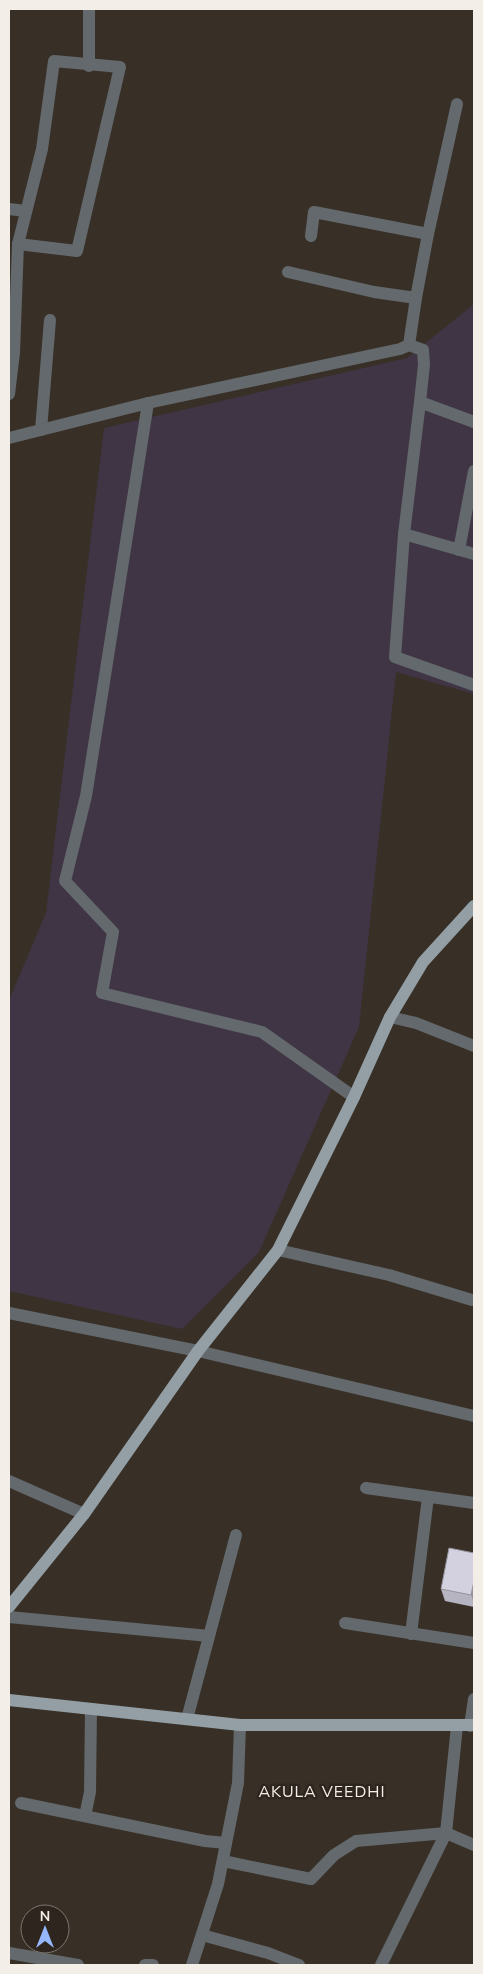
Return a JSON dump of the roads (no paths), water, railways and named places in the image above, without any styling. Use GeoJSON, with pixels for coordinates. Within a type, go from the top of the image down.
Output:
{"type":"FeatureCollection","features":[{"type":"Feature","properties":{"kind":"main road"},"geometry":{"type":"LineString","coordinates":[[9,1607],[13,1592],[84,1514],[198,1351],[278,1250],[354,1097],[390,1018],[423,962],[473,911]]}},
{"type":"Feature","properties":{"kind":"main road"},"geometry":{"type":"LineString","coordinates":[[9,1700],[240,1725],[472,1726]]}},
{"type":"Feature","properties":{"kind":"street"},"geometry":{"type":"LineString","coordinates":[[89,9],[89,63]]}},
{"type":"Feature","properties":{"kind":"street"},"geometry":{"type":"LineString","coordinates":[[9,394],[14,353],[18,244],[42,149],[54,61],[120,67],[77,251],[18,244]]}},
{"type":"Feature","properties":{"kind":"street"},"geometry":{"type":"LineString","coordinates":[[409,345],[428,234],[457,104]]}},
{"type":"Feature","properties":{"kind":"street"},"geometry":{"type":"LineString","coordinates":[[9,209],[26,211]]}},
{"type":"Feature","properties":{"kind":"street"},"geometry":{"type":"LineString","coordinates":[[311,236],[314,212],[428,234]]}},
{"type":"Feature","properties":{"kind":"street"},"geometry":{"type":"LineString","coordinates":[[288,272],[374,292],[416,298]]}},
{"type":"Feature","properties":{"kind":"street"},"geometry":{"type":"LineString","coordinates":[[40,430],[50,320]]}},
{"type":"Feature","properties":{"kind":"street"},"geometry":{"type":"LineString","coordinates":[[9,438],[148,404],[400,349],[409,345],[423,350],[424,365],[404,534],[395,656],[474,685]]}},
{"type":"Feature","properties":{"kind":"street"},"geometry":{"type":"LineString","coordinates":[[420,402],[474,422]]}},
{"type":"Feature","properties":{"kind":"street"},"geometry":{"type":"LineString","coordinates":[[148,404],[86,796],[65,881],[113,932],[102,993],[262,1032],[354,1097]]}},
{"type":"Feature","properties":{"kind":"street"},"geometry":{"type":"LineString","coordinates":[[459,550],[474,471]]}},
{"type":"Feature","properties":{"kind":"street"},"geometry":{"type":"LineString","coordinates":[[404,534],[474,554]]}},
{"type":"Feature","properties":{"kind":"street"},"geometry":{"type":"LineString","coordinates":[[390,1018],[416,1023],[474,1046]]}},
{"type":"Feature","properties":{"kind":"street"},"geometry":{"type":"LineString","coordinates":[[278,1250],[389,1275],[472,1300]]}},
{"type":"Feature","properties":{"kind":"street"},"geometry":{"type":"LineString","coordinates":[[9,1314],[198,1351],[474,1416]]}},
{"type":"Feature","properties":{"kind":"street"},"geometry":{"type":"LineString","coordinates":[[9,1482],[84,1514]]}},
{"type":"Feature","properties":{"kind":"street"},"geometry":{"type":"LineString","coordinates":[[366,1488],[474,1503]]}},
{"type":"Feature","properties":{"kind":"street"},"geometry":{"type":"LineString","coordinates":[[411,1634],[428,1497]]}},
{"type":"Feature","properties":{"kind":"street"},"geometry":{"type":"LineString","coordinates":[[187,1719],[236,1535]]}},
{"type":"Feature","properties":{"kind":"street"},"geometry":{"type":"LineString","coordinates":[[9,1618],[209,1636]]}},
{"type":"Feature","properties":{"kind":"street"},"geometry":{"type":"LineString","coordinates":[[345,1623],[474,1644]]}},
{"type":"Feature","properties":{"kind":"street"},"geometry":{"type":"LineString","coordinates":[[472,1726],[474,1699]]}},
{"type":"Feature","properties":{"kind":"street"},"geometry":{"type":"LineString","coordinates":[[85,1816],[90,1792],[91,1709]]}},
{"type":"Feature","properties":{"kind":"street"},"geometry":{"type":"LineString","coordinates":[[192,1965],[218,1884],[223,1861],[238,1783],[240,1725]]}},
{"type":"Feature","properties":{"kind":"street"},"geometry":{"type":"LineString","coordinates":[[381,1965],[446,1833],[457,1726]]}},
{"type":"Feature","properties":{"kind":"street"},"geometry":{"type":"LineString","coordinates":[[21,1803],[205,1841],[226,1843]]}},
{"type":"Feature","properties":{"kind":"street"},"geometry":{"type":"LineString","coordinates":[[223,1861],[312,1879],[334,1855],[356,1841],[446,1833],[474,1845]]}},
{"type":"Feature","properties":{"kind":"street"},"geometry":{"type":"LineString","coordinates":[[202,1935],[268,1953],[299,1965]]}},
{"type":"Feature","properties":{"kind":"street"},"geometry":{"type":"LineString","coordinates":[[9,1953],[78,1965]]}},
{"type":"Feature","properties":{"kind":"street"},"geometry":{"type":"LineString","coordinates":[[145,1965],[153,1965]]}},
{"type":"Feature","properties":{"kind":"district","name":"AKULA VEEDHI"},"geometry":{"type":"Point","coordinates":[322,1791]}}]}
